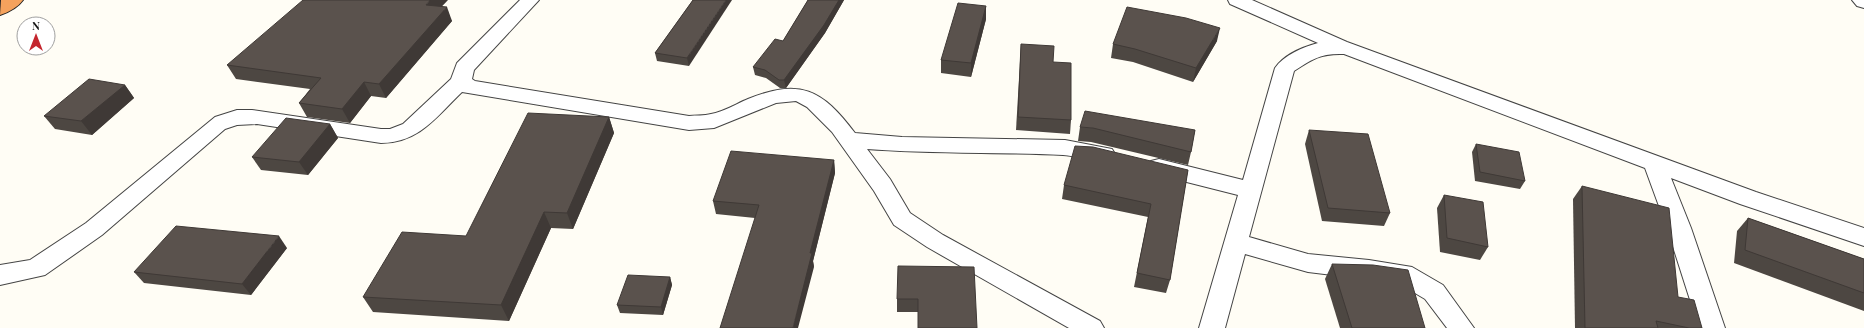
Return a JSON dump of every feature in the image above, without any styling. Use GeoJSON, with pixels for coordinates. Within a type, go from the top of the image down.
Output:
{"type":"FeatureCollection","features":[{"type":"Feature","properties":{"kind":"highway"},"geometry":{"type":"LineString","coordinates":[[0,9],[14,0]]}},
{"type":"Feature","properties":{"kind":"street"},"geometry":{"type":"LineString","coordinates":[[0,275],[36,268],[94,229],[218,124],[226,120],[245,116],[257,117],[381,136],[392,136],[411,129],[461,81],[464,68],[530,0]]}},
{"type":"Feature","properties":{"kind":"street"},"geometry":{"type":"LineString","coordinates":[[1237,0],[1346,48],[1748,198],[1864,237]]}},
{"type":"Feature","properties":{"kind":"street"},"geometry":{"type":"LineString","coordinates":[[1212,328],[1252,190],[1285,68],[1310,51],[1326,46],[1346,48]]}},
{"type":"Feature","properties":{"kind":"street"},"geometry":{"type":"LineString","coordinates":[[461,81],[469,87],[689,123],[714,121],[772,97],[793,94],[802,96],[814,102],[840,127],[882,185],[902,219],[935,241],[1091,328]]}},
{"type":"Feature","properties":{"kind":"street"},"geometry":{"type":"LineString","coordinates":[[850,140],[902,144],[1065,148],[1091,151],[1252,190]]}},
{"type":"Feature","properties":{"kind":"street"},"geometry":{"type":"LineString","coordinates":[[1654,163],[1679,228],[1712,328]]}},
{"type":"Feature","properties":{"kind":"street"},"geometry":{"type":"LineString","coordinates":[[1237,243],[1308,263],[1369,268],[1403,274],[1434,292],[1461,328]]}},
{"type":"Feature","properties":{"kind":"building"},"geometry":{"type":"Polygon","coordinates":[[[303,0],[430,0],[426,5],[447,7],[379,84],[364,82],[342,109],[299,103],[321,78],[227,65],[303,0]]]}},
{"type":"Feature","properties":{"kind":"building"},"geometry":{"type":"Polygon","coordinates":[[[693,0],[726,0],[687,58],[655,53],[693,0]]]}},
{"type":"Feature","properties":{"kind":"building"},"geometry":{"type":"Polygon","coordinates":[[[808,0],[839,0],[824,25],[784,80],[779,80],[765,70],[753,67],[775,39],[783,41],[808,0]]]}},
{"type":"Feature","properties":{"kind":"building"},"geometry":{"type":"Polygon","coordinates":[[[958,3],[986,6],[971,63],[941,60],[958,3]]]}},
{"type":"Feature","properties":{"kind":"building"},"geometry":{"type":"Polygon","coordinates":[[[1127,7],[1186,18],[1220,28],[1196,68],[1135,49],[1113,44],[1127,7]]]}},
{"type":"Feature","properties":{"kind":"building"},"geometry":{"type":"Polygon","coordinates":[[[1021,44],[1054,46],[1053,62],[1071,63],[1071,120],[1018,117],[1021,44]]]}},
{"type":"Feature","properties":{"kind":"building"},"geometry":{"type":"Polygon","coordinates":[[[89,79],[125,85],[81,121],[44,116],[89,79]]]}},
{"type":"Feature","properties":{"kind":"building"},"geometry":{"type":"Polygon","coordinates":[[[1085,111],[1195,130],[1191,152],[1093,128],[1080,127],[1085,111]]]}},
{"type":"Feature","properties":{"kind":"building"},"geometry":{"type":"Polygon","coordinates":[[[528,113],[609,117],[567,213],[544,212],[501,305],[363,297],[402,232],[466,236],[528,113]]]}},
{"type":"Feature","properties":{"kind":"building"},"geometry":{"type":"Polygon","coordinates":[[[286,118],[330,124],[299,162],[252,157],[286,118]]]}},
{"type":"Feature","properties":{"kind":"building"},"geometry":{"type":"Polygon","coordinates":[[[1309,130],[1368,134],[1390,213],[1328,208],[1309,130]]]}},
{"type":"Feature","properties":{"kind":"building"},"geometry":{"type":"Polygon","coordinates":[[[1476,144],[1519,152],[1525,181],[1480,172],[1476,144]]]}},
{"type":"Feature","properties":{"kind":"building"},"geometry":{"type":"Polygon","coordinates":[[[1075,146],[1093,147],[1188,170],[1170,280],[1137,273],[1151,204],[1064,185],[1075,146]]]}},
{"type":"Feature","properties":{"kind":"building"},"geometry":{"type":"Polygon","coordinates":[[[731,151],[834,160],[810,253],[812,253],[793,328],[720,328],[759,205],[713,201],[731,151]]]}},
{"type":"Feature","properties":{"kind":"building"},"geometry":{"type":"Polygon","coordinates":[[[1582,186],[1669,208],[1678,297],[1694,300],[1702,328],[1689,328],[1656,321],[1658,328],[1585,328],[1582,186]]]}},
{"type":"Feature","properties":{"kind":"building"},"geometry":{"type":"Polygon","coordinates":[[[1444,195],[1483,202],[1488,247],[1447,238],[1444,195]]]}},
{"type":"Feature","properties":{"kind":"building"},"geometry":{"type":"Polygon","coordinates":[[[1748,218],[1864,259],[1864,293],[1745,250],[1748,218]]]}},
{"type":"Feature","properties":{"kind":"building"},"geometry":{"type":"Polygon","coordinates":[[[176,226],[279,236],[242,284],[134,272],[176,226]]]}},
{"type":"Feature","properties":{"kind":"building"},"geometry":{"type":"Polygon","coordinates":[[[1332,264],[1373,265],[1408,270],[1425,328],[1352,328],[1332,264]]]}},
{"type":"Feature","properties":{"kind":"building"},"geometry":{"type":"Polygon","coordinates":[[[898,266],[974,267],[977,328],[918,328],[918,299],[897,299],[898,266]]]}},
{"type":"Feature","properties":{"kind":"building"},"geometry":{"type":"Polygon","coordinates":[[[628,275],[670,277],[661,307],[617,305],[628,275]]]}}]}
